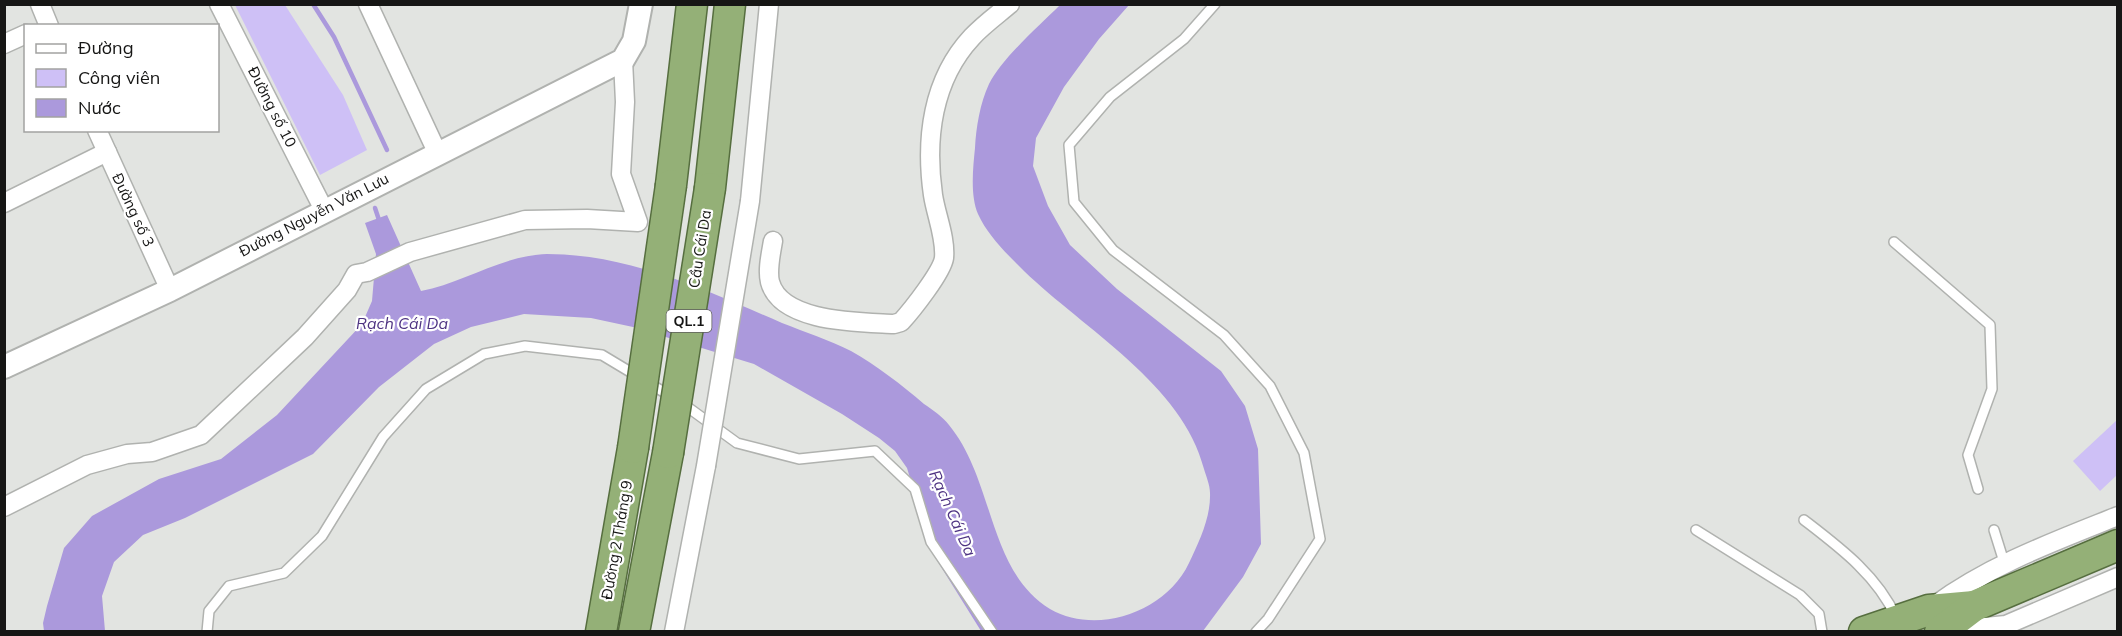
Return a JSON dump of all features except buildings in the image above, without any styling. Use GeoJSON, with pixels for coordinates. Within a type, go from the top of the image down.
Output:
{"type":"FeatureCollection","features":[{"type":"Feature","properties":{"kind":"highway","name":"Đường 2 Tháng 9"},"geometry":{"type":"LineString","coordinates":[[601,632],[633,448],[671,185],[692,4]]}},
{"type":"Feature","properties":{"kind":"highway","name":"Cầu Cái Da"},"geometry":{"type":"LineString","coordinates":[[634,632],[668,453],[710,188],[730,4]]}},
{"type":"Feature","properties":{"kind":"highway"},"geometry":{"type":"LineString","coordinates":[[1864,632],[1897,619],[1936,624],[2038,578],[2118,546]]}},
{"type":"Feature","properties":{"kind":"street"},"geometry":{"type":"LineString","coordinates":[[40,4],[46,24]]}},
{"type":"Feature","properties":{"kind":"street","name":"Đường số 10"},"geometry":{"type":"LineString","coordinates":[[219,4],[324,210]]}},
{"type":"Feature","properties":{"kind":"street"},"geometry":{"type":"LineString","coordinates":[[4,507],[87,465],[127,454],[152,452],[201,435],[305,337],[347,290],[356,274],[367,272],[410,252],[531,219],[638,222],[621,174],[625,102],[623,60],[634,41],[641,4]]}},
{"type":"Feature","properties":{"kind":"street"},"geometry":{"type":"LineString","coordinates":[[674,632],[706,466],[750,201],[768,4]]}},
{"type":"Feature","properties":{"kind":"street"},"geometry":{"type":"LineString","coordinates":[[773,241],[769,276],[775,292],[784,302],[805,314],[848,322],[894,324],[901,322],[938,271],[944,259],[932,192],[929,151],[941,85],[948,69],[973,36],[1010,4]]}},
{"type":"Feature","properties":{"kind":"street"},"geometry":{"type":"LineString","coordinates":[[376,7],[437,152]]}},
{"type":"Feature","properties":{"kind":"street"},"geometry":{"type":"LineString","coordinates":[[4,45],[24,35]]}},
{"type":"Feature","properties":{"kind":"street","name":"Đường Nguyễn Văn Lưu"},"geometry":{"type":"LineString","coordinates":[[4,368],[170,290],[437,152],[623,60]]}},
{"type":"Feature","properties":{"kind":"street","name":"Đường số 3"},"geometry":{"type":"LineString","coordinates":[[98,132],[170,290]]}},
{"type":"Feature","properties":{"kind":"street"},"geometry":{"type":"LineString","coordinates":[[4,203],[107,152]]}},
{"type":"Feature","properties":{"kind":"street"},"geometry":{"type":"LineString","coordinates":[[1936,624],[1965,584],[2004,562],[2118,516]]}},
{"type":"Feature","properties":{"kind":"street"},"geometry":{"type":"LineString","coordinates":[[1936,624],[2006,626],[2118,578]]}},
{"type":"Feature","properties":{"kind":"lane"},"geometry":{"type":"LineString","coordinates":[[1215,4],[1184,39],[1110,97],[1069,145],[1074,202],[1113,250],[1224,335],[1270,386],[1304,453],[1320,539],[1268,619],[1256,632]]}},
{"type":"Feature","properties":{"kind":"lane"},"geometry":{"type":"LineString","coordinates":[[1894,242],[1990,325],[1992,389],[1968,454],[1978,489]]}},
{"type":"Feature","properties":{"kind":"lane"},"geometry":{"type":"LineString","coordinates":[[207,632],[209,610],[229,586],[284,573],[322,537],[383,437],[426,389],[484,354],[525,346],[602,355],[682,403],[737,443],[799,459],[875,451],[915,489],[931,542],[992,632]]}},
{"type":"Feature","properties":{"kind":"lane"},"geometry":{"type":"LineString","coordinates":[[1804,520],[1856,562],[1890,603],[1897,619]]}},
{"type":"Feature","properties":{"kind":"lane"},"geometry":{"type":"LineString","coordinates":[[1696,530],[1800,595],[1819,614],[1821,632]]}},
{"type":"Feature","properties":{"kind":"lane"},"geometry":{"type":"LineString","coordinates":[[1994,530],[2004,562]]}},
{"type":"Feature","properties":{"kind":"green space"},"geometry":{"type":"Polygon","coordinates":[[[235,5],[285,5],[343,95],[367,150],[320,175],[235,5]]]}},
{"type":"Feature","properties":{"kind":"green space"},"geometry":{"type":"Polygon","coordinates":[[[2117,420],[2117,475],[2100,491],[2073,461],[2117,420]]]}},
{"type":"Feature","properties":{"kind":"water","name":"Rạch Cái Da"},"geometry":{"type":"Polygon","coordinates":[[[1060,5],[1129,5],[1099,39],[1064,87],[1036,138],[1033,166],[1048,206],[1070,245],[1117,289],[1221,371],[1245,406],[1258,449],[1261,544],[1243,577],[1203,631],[981,631],[933,554],[907,468],[895,451],[879,438],[842,414],[754,364],[633,327],[591,318],[524,314],[471,327],[434,344],[379,387],[313,454],[185,518],[143,535],[114,562],[102,596],[105,631],[44,631],[43,623],[47,606],[64,548],[92,516],[159,479],[221,459],[277,415],[362,324],[372,301],[376,254],[365,223],[387,215],[421,291],[499,264],[531,256],[547,254],[608,260],[668,276],[851,351],[898,383],[949,425],[964,447],[975,472],[1002,548],[1014,572],[1029,592],[1050,609],[1069,617],[1088,620],[1109,619],[1147,606],[1164,595],[1178,580],[1193,555],[1206,520],[1210,493],[1193,439],[1175,411],[1154,385],[1129,360],[1024,271],[992,237],[975,207],[973,173],[976,132],[986,91],[995,74],[1012,53],[1060,5]]]}},
{"type":"Feature","properties":{"kind":"waterway"},"geometry":{"type":"LineString","coordinates":[[313,4],[334,37],[387,150]]}},
{"type":"Feature","properties":{"kind":"waterway"},"geometry":{"type":"LineString","coordinates":[[375,208],[380,223]]}}]}
